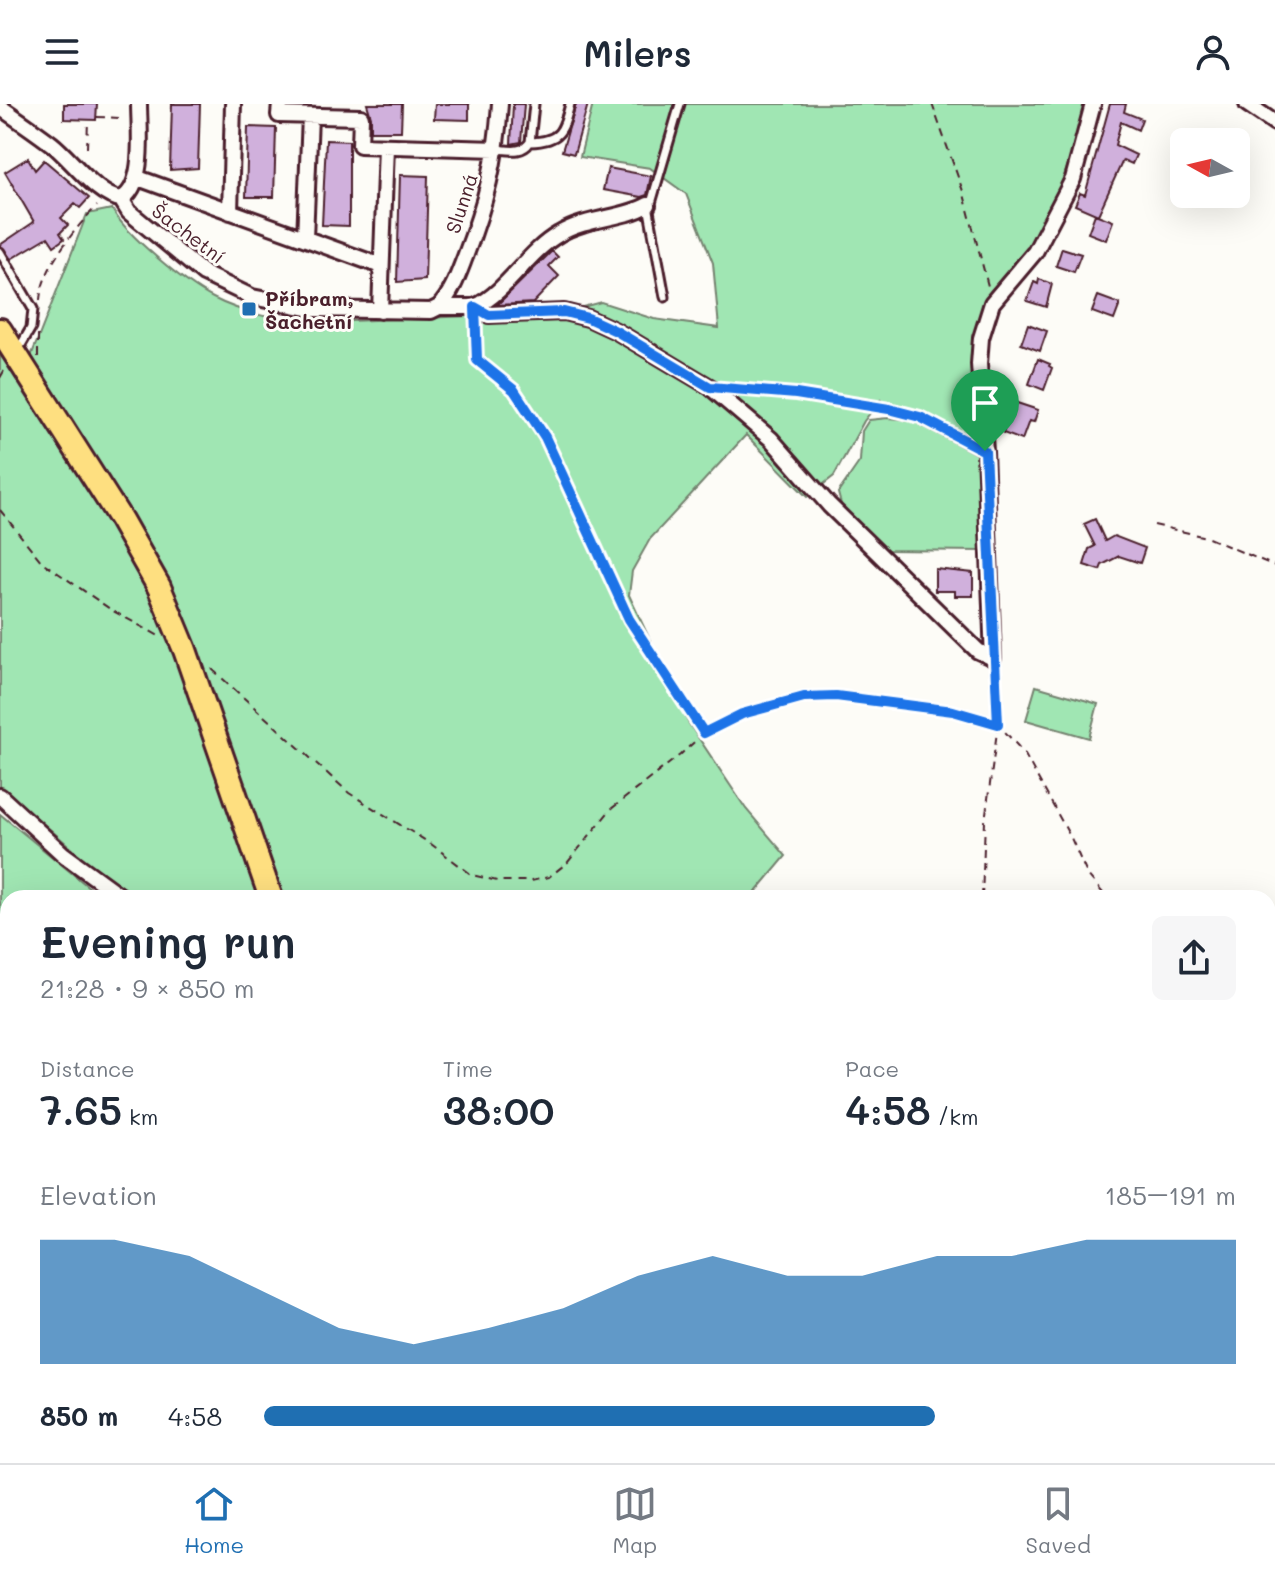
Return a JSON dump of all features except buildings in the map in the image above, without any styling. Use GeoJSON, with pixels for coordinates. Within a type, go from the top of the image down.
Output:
{"type":"FeatureCollection","features":[{"type":"Feature","properties":{"kind":"main road"},"geometry":{"type":"LineString","coordinates":[[0,330],[121,520],[159,587],[185,650],[268,890]]}},
{"type":"Feature","properties":{"kind":"street"},"geometry":{"type":"LineString","coordinates":[[121,199],[134,189],[138,178],[139,104]]}},
{"type":"Feature","properties":{"kind":"street","name":"Šachetní"},"geometry":{"type":"LineString","coordinates":[[230,212],[233,104]]}},
{"type":"Feature","properties":{"kind":"street"},"geometry":{"type":"LineString","coordinates":[[280,104],[279,115],[361,117],[360,145],[497,149]]}},
{"type":"Feature","properties":{"kind":"street","name":"Slunná"},"geometry":{"type":"LineString","coordinates":[[439,307],[453,287],[484,206],[497,149],[500,104]]}},
{"type":"Feature","properties":{"kind":"street"},"geometry":{"type":"LineString","coordinates":[[993,658],[979,364],[981,338],[992,303],[1035,252],[1052,224],[1073,179],[1093,104]]}},
{"type":"Feature","properties":{"kind":"street"},"geometry":{"type":"LineString","coordinates":[[1247,104],[1275,123]]}},
{"type":"Feature","properties":{"kind":"street","name":"Šachetní"},"geometry":{"type":"LineString","coordinates":[[0,107],[53,145],[108,195],[121,199],[129,212],[204,274],[252,297],[312,309],[431,311],[439,307],[475,307],[489,315],[564,312],[588,318],[616,331],[710,387],[771,439],[829,505],[978,651],[993,658]]}},
{"type":"Feature","properties":{"kind":"street"},"geometry":{"type":"LineString","coordinates":[[305,238],[310,116]]}},
{"type":"Feature","properties":{"kind":"street"},"geometry":{"type":"LineString","coordinates":[[380,311],[386,146]]}},
{"type":"Feature","properties":{"kind":"street","name":"Šachetní"},"geometry":{"type":"LineString","coordinates":[[138,178],[381,266]]}},
{"type":"Feature","properties":{"kind":"street"},"geometry":{"type":"LineString","coordinates":[[475,307],[487,301],[538,247],[561,233],[579,224],[648,205]]}},
{"type":"Feature","properties":{"kind":"street"},"geometry":{"type":"LineString","coordinates":[[0,796],[63,854],[112,890]]}},
{"type":"Feature","properties":{"kind":"lane"},"geometry":{"type":"LineString","coordinates":[[497,149],[521,151],[530,142],[534,104]]}},
{"type":"Feature","properties":{"kind":"lane"},"geometry":{"type":"LineString","coordinates":[[530,142],[545,142],[556,137],[564,128],[570,104]]}},
{"type":"Feature","properties":{"kind":"lane"},"geometry":{"type":"LineString","coordinates":[[665,297],[648,205],[680,104]]}},
{"type":"Feature","properties":{"kind":"lane"},"geometry":{"type":"LineString","coordinates":[[0,252],[33,309],[31,328],[20,360]]}},
{"type":"Feature","properties":{"kind":"path"},"geometry":{"type":"LineString","coordinates":[[932,104],[964,194],[992,303]]}},
{"type":"Feature","properties":{"kind":"path"},"geometry":{"type":"LineString","coordinates":[[97,117],[120,118]]}},
{"type":"Feature","properties":{"kind":"path"},"geometry":{"type":"LineString","coordinates":[[87,148],[88,120]]}},
{"type":"Feature","properties":{"kind":"path"},"geometry":{"type":"LineString","coordinates":[[40,301],[41,287],[76,227],[98,204],[93,199]]}},
{"type":"Feature","properties":{"kind":"path"},"geometry":{"type":"LineString","coordinates":[[475,307],[477,360],[514,390],[545,437],[629,619],[704,733]]}},
{"type":"Feature","properties":{"kind":"path"},"geometry":{"type":"LineString","coordinates":[[20,360],[38,358],[39,329]]}},
{"type":"Feature","properties":{"kind":"path"},"geometry":{"type":"LineString","coordinates":[[710,387],[796,394],[889,409],[920,417],[985,451]]}},
{"type":"Feature","properties":{"kind":"path"},"geometry":{"type":"LineString","coordinates":[[0,510],[42,562],[113,611],[161,637]]}},
{"type":"Feature","properties":{"kind":"path"},"geometry":{"type":"LineString","coordinates":[[1154,525],[1206,537],[1275,566]]}},
{"type":"Feature","properties":{"kind":"path"},"geometry":{"type":"LineString","coordinates":[[185,650],[213,670],[349,793],[431,844],[472,875],[497,881],[531,881],[549,877],[568,862],[611,809],[704,733],[719,724],[770,705],[804,697],[825,696],[953,711],[998,724],[1024,753],[1087,874],[1100,890]]}},
{"type":"Feature","properties":{"kind":"path"},"geometry":{"type":"LineString","coordinates":[[982,890],[985,821],[998,724],[993,658]]}},
{"type":"Feature","properties":{"kind":"green space"},"geometry":{"type":"Polygon","coordinates":[[[593,104],[1084,104],[1080,133],[1048,218],[996,293],[986,317],[975,331],[979,333],[979,448],[946,428],[896,408],[876,410],[881,399],[864,421],[834,476],[807,497],[746,435],[650,539],[632,571],[629,595],[688,722],[746,809],[786,856],[758,890],[276,890],[188,643],[32,372],[32,354],[87,214],[112,209],[143,245],[173,271],[213,298],[256,314],[302,323],[564,312],[601,302],[654,319],[719,328],[713,263],[686,194],[650,168],[580,157],[593,104]]]}},
{"type":"Feature","properties":{"kind":"green space"},"geometry":{"type":"Polygon","coordinates":[[[0,349],[148,582],[173,639],[238,839],[259,890],[127,890],[90,864],[0,786],[0,349]]]}},
{"type":"Feature","properties":{"kind":"green space"},"geometry":{"type":"Polygon","coordinates":[[[869,420],[913,420],[980,456],[984,551],[885,550],[843,512],[838,493],[860,461],[862,431],[869,420]]]}},
{"type":"Feature","properties":{"kind":"green space"},"geometry":{"type":"Polygon","coordinates":[[[1036,686],[1098,704],[1089,738],[1026,720],[1036,686]]]}},
{"type":"Feature","properties":{"kind":"green space"},"geometry":{"type":"Polygon","coordinates":[[[0,814],[92,890],[0,890],[0,814]]]}},
{"type":"Feature","properties":{"kind":"place","name":"Příbram, Šachetní"},"geometry":{"type":"Point","coordinates":[249,309]}},
{"type":"Feature","properties":{"kind":"route"},"geometry":{"type":"LineString","coordinates":[[475,307],[489,315],[564,312],[588,318],[616,331],[710,387],[796,394],[889,409],[920,417],[985,451],[998,724],[953,711],[836,696],[804,697],[770,705],[742,714],[704,733],[629,619],[545,437],[514,390],[477,360],[475,307]]}}]}
